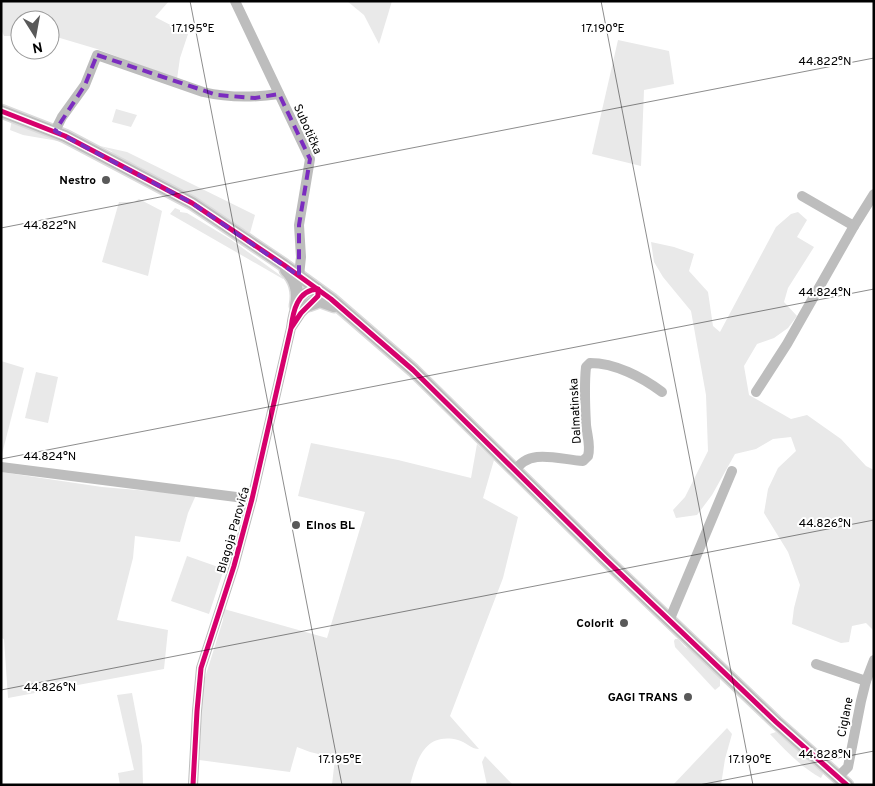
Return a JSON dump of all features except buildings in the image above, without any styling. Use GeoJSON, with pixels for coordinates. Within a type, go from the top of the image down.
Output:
{"type":"FeatureCollection","features":[{"type":"Feature","properties":{"kind":"main road"},"geometry":{"type":"LineString","coordinates":[[1,111],[55,131],[192,203],[318,290],[413,370],[669,620],[795,740],[842,781]]}},
{"type":"Feature","properties":{"kind":"main road"},"geometry":{"type":"LineString","coordinates":[[275,259],[290,275],[302,306],[326,302],[346,313]]}},
{"type":"Feature","properties":{"kind":"street","name":"Subotička"},"geometry":{"type":"LineString","coordinates":[[235,1],[310,159],[300,220],[301,257],[299,276]]}},
{"type":"Feature","properties":{"kind":"street"},"geometry":{"type":"LineString","coordinates":[[55,131],[62,117],[84,85],[97,55],[216,95],[254,98],[279,94]]}},
{"type":"Feature","properties":{"kind":"street"},"geometry":{"type":"LineString","coordinates":[[756,392],[787,344],[874,194]]}},
{"type":"Feature","properties":{"kind":"street"},"geometry":{"type":"LineString","coordinates":[[802,196],[854,226]]}},
{"type":"Feature","properties":{"kind":"street"},"geometry":{"type":"LineString","coordinates":[[302,306],[306,292],[318,290]]}},
{"type":"Feature","properties":{"kind":"street","name":"Blagoja Parovića"},"geometry":{"type":"LineString","coordinates":[[193,785],[201,668],[234,566],[252,499],[291,328],[302,306]]}},
{"type":"Feature","properties":{"kind":"street","name":"Dalmatinska"},"geometry":{"type":"LineString","coordinates":[[515,471],[521,462],[533,457],[583,461],[588,456],[590,450],[585,413],[586,366],[590,364],[608,366],[621,370],[653,385],[662,392]]}},
{"type":"Feature","properties":{"kind":"street"},"geometry":{"type":"LineString","coordinates":[[1,467],[252,499]]}},
{"type":"Feature","properties":{"kind":"street"},"geometry":{"type":"LineString","coordinates":[[669,620],[732,471]]}},
{"type":"Feature","properties":{"kind":"street","name":"Ciglane"},"geometry":{"type":"LineString","coordinates":[[842,781],[848,767],[866,681],[874,660]]}},
{"type":"Feature","properties":{"kind":"street"},"geometry":{"type":"LineString","coordinates":[[816,664],[866,681]]}},
{"type":"Feature","properties":{"kind":"highlighted area"},"geometry":{"type":"Polygon","coordinates":[[[97,55],[217,95],[255,98],[279,94],[310,159],[299,225],[299,276],[192,203],[55,131],[85,85],[97,55]]]}},
{"type":"Feature","properties":{"kind":"shaded area"},"geometry":{"type":"Polygon","coordinates":[[[1,1],[169,1],[155,17],[188,34],[180,58],[177,79],[97,49],[60,38],[60,10],[10,10],[10,36],[4,36],[1,29],[1,1]]]}},
{"type":"Feature","properties":{"kind":"shaded area"},"geometry":{"type":"Polygon","coordinates":[[[347,1],[392,1],[379,44],[364,15],[347,1]]]}},
{"type":"Feature","properties":{"kind":"shaded area"},"geometry":{"type":"Polygon","coordinates":[[[618,40],[669,51],[674,84],[644,90],[641,166],[592,154],[618,40]]]}},
{"type":"Feature","properties":{"kind":"shaded area"},"geometry":{"type":"Polygon","coordinates":[[[116,109],[137,115],[131,127],[112,122],[116,109]]]}},
{"type":"Feature","properties":{"kind":"shaded area"},"geometry":{"type":"Polygon","coordinates":[[[12,120],[58,141],[23,135],[10,130],[12,120]]]}},
{"type":"Feature","properties":{"kind":"shaded area"},"geometry":{"type":"Polygon","coordinates":[[[100,146],[127,152],[255,215],[250,233],[138,166],[100,146]]]}},
{"type":"Feature","properties":{"kind":"shaded area"},"geometry":{"type":"Polygon","coordinates":[[[139,199],[162,211],[148,276],[102,262],[119,202],[134,202],[139,199]]]}},
{"type":"Feature","properties":{"kind":"shaded area"},"geometry":{"type":"Polygon","coordinates":[[[175,208],[180,210],[180,212],[187,213],[230,239],[284,278],[170,214],[175,208]]]}},
{"type":"Feature","properties":{"kind":"shaded area"},"geometry":{"type":"Polygon","coordinates":[[[798,212],[807,220],[797,237],[814,247],[788,288],[784,302],[797,316],[788,328],[774,338],[757,344],[744,366],[749,395],[791,419],[807,415],[841,439],[866,466],[874,470],[874,631],[866,623],[852,626],[849,642],[841,643],[792,624],[800,585],[788,552],[764,513],[768,489],[778,468],[796,451],[791,437],[773,439],[756,449],[735,454],[712,495],[697,515],[676,518],[673,510],[685,497],[708,451],[706,395],[691,311],[663,277],[654,262],[651,242],[694,254],[689,271],[708,292],[713,326],[720,332],[776,227],[791,214],[798,212]]]}},
{"type":"Feature","properties":{"kind":"shaded area"},"geometry":{"type":"Polygon","coordinates":[[[1,361],[24,368],[1,458],[1,361]]]}},
{"type":"Feature","properties":{"kind":"shaded area"},"geometry":{"type":"Polygon","coordinates":[[[36,372],[58,377],[48,423],[25,418],[36,372]]]}},
{"type":"Feature","properties":{"kind":"shaded area"},"geometry":{"type":"Polygon","coordinates":[[[311,443],[398,460],[471,478],[477,444],[494,460],[483,498],[518,517],[503,578],[450,716],[479,749],[458,740],[437,740],[424,750],[419,758],[410,785],[332,785],[335,758],[297,747],[290,772],[199,760],[203,684],[223,620],[224,609],[327,638],[365,512],[298,496],[311,443]]]}},
{"type":"Feature","properties":{"kind":"shaded area"},"geometry":{"type":"Polygon","coordinates":[[[1,472],[102,487],[196,495],[188,513],[180,542],[135,536],[133,558],[117,620],[168,630],[164,669],[8,698],[4,639],[1,638],[1,472]]]}},
{"type":"Feature","properties":{"kind":"shaded area"},"geometry":{"type":"Polygon","coordinates":[[[187,556],[224,569],[209,614],[171,601],[187,556]]]}},
{"type":"Feature","properties":{"kind":"shaded area"},"geometry":{"type":"Polygon","coordinates":[[[675,639],[678,639],[685,647],[694,651],[717,673],[720,677],[720,686],[715,690],[675,647],[675,639]]]}},
{"type":"Feature","properties":{"kind":"shaded area"},"geometry":{"type":"Polygon","coordinates":[[[132,693],[142,746],[143,785],[120,785],[118,773],[134,770],[117,695],[132,693]]]}},
{"type":"Feature","properties":{"kind":"shaded area"},"geometry":{"type":"Polygon","coordinates":[[[727,728],[732,734],[725,759],[721,785],[673,785],[727,728]]]}},
{"type":"Feature","properties":{"kind":"shaded area"},"geometry":{"type":"Polygon","coordinates":[[[776,732],[820,767],[823,774],[821,778],[800,764],[770,734],[776,732]]]}},
{"type":"Feature","properties":{"kind":"shaded area"},"geometry":{"type":"Polygon","coordinates":[[[485,756],[513,785],[487,785],[482,762],[485,756]]]}},
{"type":"Feature","properties":{"kind":"cycle path"},"geometry":{"type":"LineString","coordinates":[[1,111],[65,136],[192,203],[331,299],[413,370],[604,558],[776,722],[847,785]]}},
{"type":"Feature","properties":{"kind":"cycle path"},"geometry":{"type":"LineString","coordinates":[[193,785],[201,668],[234,566],[252,499],[291,328],[301,313],[318,296],[318,289],[305,293],[297,303],[291,328]]}},
{"type":"Feature","properties":{"kind":"place","name":"Nestro"},"geometry":{"type":"Point","coordinates":[106,180]}},
{"type":"Feature","properties":{"kind":"place","name":"Elnos BL"},"geometry":{"type":"Point","coordinates":[296,525]}},
{"type":"Feature","properties":{"kind":"place","name":"Colorit"},"geometry":{"type":"Point","coordinates":[624,623]}},
{"type":"Feature","properties":{"kind":"place","name":"GAGI TRANS"},"geometry":{"type":"Point","coordinates":[688,697]}}]}
